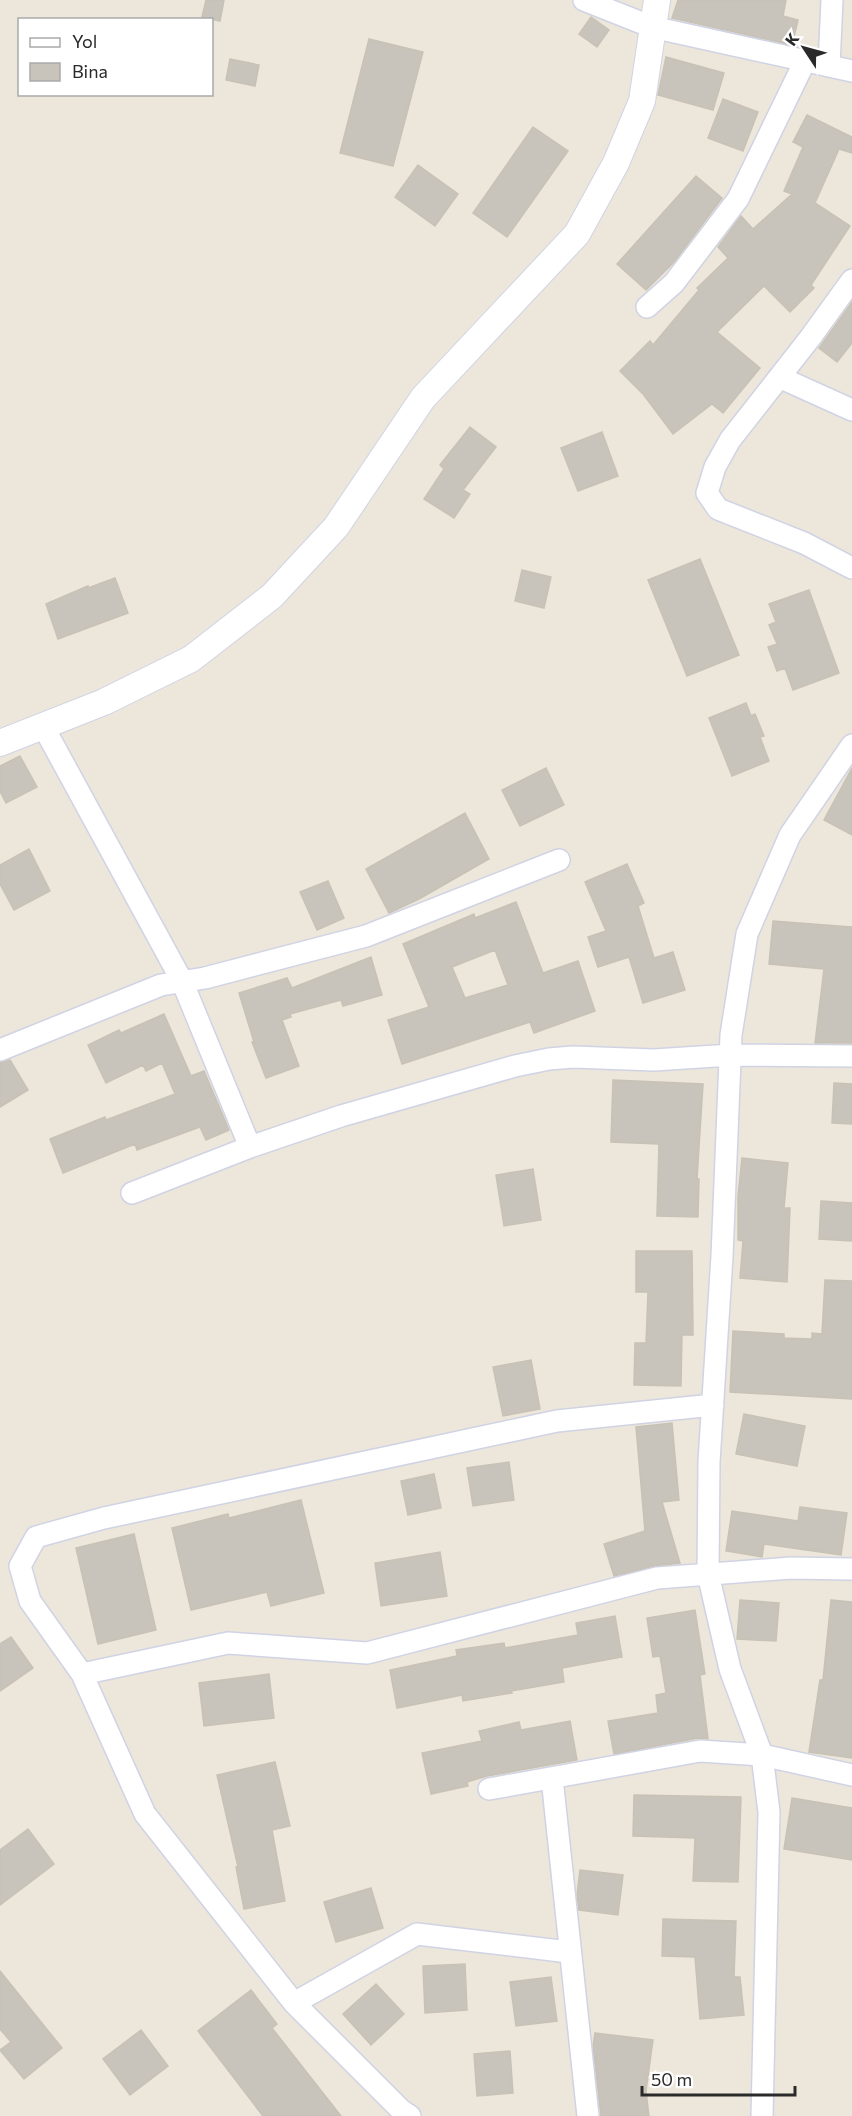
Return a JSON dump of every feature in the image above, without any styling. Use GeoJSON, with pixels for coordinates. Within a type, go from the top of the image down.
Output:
{"type":"FeatureCollection","features":[{"type":"Feature","properties":{"kind":"street"},"geometry":{"type":"LineString","coordinates":[[584,0],[652,27],[852,71]]}},
{"type":"Feature","properties":{"kind":"street"},"geometry":{"type":"LineString","coordinates":[[0,743],[104,702],[191,659],[272,596],[336,527],[423,398],[577,234],[616,163],[642,101],[657,0]]}},
{"type":"Feature","properties":{"kind":"street"},"geometry":{"type":"LineString","coordinates":[[829,65],[832,0]]}},
{"type":"Feature","properties":{"kind":"street"},"geometry":{"type":"LineString","coordinates":[[647,307],[674,283],[738,199],[806,61]]}},
{"type":"Feature","properties":{"kind":"street"},"geometry":{"type":"LineString","coordinates":[[852,280],[730,440],[715,467],[707,493],[718,509],[804,543],[852,568]]}},
{"type":"Feature","properties":{"kind":"street"},"geometry":{"type":"LineString","coordinates":[[779,377],[852,410]]}},
{"type":"Feature","properties":{"kind":"street"},"geometry":{"type":"LineString","coordinates":[[43,726],[182,981],[250,1147]]}},
{"type":"Feature","properties":{"kind":"street"},"geometry":{"type":"LineString","coordinates":[[762,2116],[769,1812],[762,1755],[730,1669],[708,1574],[709,1462],[723,1256],[731,1035],[747,934],[790,835],[852,745]]}},
{"type":"Feature","properties":{"kind":"street"},"geometry":{"type":"LineString","coordinates":[[0,1050],[161,985],[205,978],[366,936],[560,860]]}},
{"type":"Feature","properties":{"kind":"street"},"geometry":{"type":"LineString","coordinates":[[132,1193],[250,1147],[341,1116],[515,1066],[549,1059],[573,1057],[654,1060],[730,1055],[852,1056]]}},
{"type":"Feature","properties":{"kind":"street"},"geometry":{"type":"LineString","coordinates":[[410,2116],[401,2110],[294,2003],[145,1814],[82,1674],[30,1601],[20,1566],[36,1537],[104,1518],[557,1421],[712,1405]]}},
{"type":"Feature","properties":{"kind":"street"},"geometry":{"type":"LineString","coordinates":[[82,1674],[228,1643],[367,1653],[657,1578],[791,1568],[852,1569]]}},
{"type":"Feature","properties":{"kind":"street"},"geometry":{"type":"LineString","coordinates":[[489,1789],[700,1751],[762,1755],[852,1775]]}},
{"type":"Feature","properties":{"kind":"street"},"geometry":{"type":"LineString","coordinates":[[552,1778],[588,2116]]}},
{"type":"Feature","properties":{"kind":"street"},"geometry":{"type":"LineString","coordinates":[[294,2003],[417,1934],[569,1952]]}},
{"type":"Feature","properties":{"kind":"building"},"geometry":{"type":"Polygon","coordinates":[[[206,0],[224,0],[220,21],[202,17],[206,0]]]}},
{"type":"Feature","properties":{"kind":"building"},"geometry":{"type":"Polygon","coordinates":[[[678,0],[786,0],[783,16],[798,20],[792,45],[672,18],[678,0]]]}},
{"type":"Feature","properties":{"kind":"building"},"geometry":{"type":"Polygon","coordinates":[[[591,17],[609,30],[597,47],[579,34],[591,17]]]}},
{"type":"Feature","properties":{"kind":"building"},"geometry":{"type":"Polygon","coordinates":[[[369,39],[423,52],[393,166],[340,153],[369,39]]]}},
{"type":"Feature","properties":{"kind":"building"},"geometry":{"type":"Polygon","coordinates":[[[666,57],[724,73],[713,110],[658,95],[666,57]]]}},
{"type":"Feature","properties":{"kind":"building"},"geometry":{"type":"Polygon","coordinates":[[[230,59],[259,65],[255,86],[226,80],[230,59]]]}},
{"type":"Feature","properties":{"kind":"building"},"geometry":{"type":"Polygon","coordinates":[[[723,99],[758,112],[743,151],[708,138],[723,99]]]}},
{"type":"Feature","properties":{"kind":"building"},"geometry":{"type":"Polygon","coordinates":[[[807,115],[852,137],[852,153],[839,149],[815,203],[850,226],[811,285],[814,288],[790,312],[764,286],[717,332],[760,368],[723,413],[712,404],[673,434],[643,394],[620,371],[650,341],[653,345],[699,290],[697,288],[728,258],[718,247],[741,216],[753,229],[792,194],[784,191],[803,147],[793,142],[807,115]]]}},
{"type":"Feature","properties":{"kind":"building"},"geometry":{"type":"Polygon","coordinates":[[[533,127],[568,151],[507,237],[473,213],[533,127]]]}},
{"type":"Feature","properties":{"kind":"building"},"geometry":{"type":"Polygon","coordinates":[[[418,165],[458,194],[435,226],[395,197],[418,165]]]}},
{"type":"Feature","properties":{"kind":"building"},"geometry":{"type":"Polygon","coordinates":[[[696,176],[722,198],[674,262],[646,290],[617,264],[696,176]]]}},
{"type":"Feature","properties":{"kind":"building"},"geometry":{"type":"Polygon","coordinates":[[[852,302],[852,343],[837,362],[819,348],[852,302]]]}},
{"type":"Feature","properties":{"kind":"building"},"geometry":{"type":"Polygon","coordinates":[[[470,427],[496,447],[463,490],[470,494],[454,518],[424,499],[444,469],[440,465],[470,427]]]}},
{"type":"Feature","properties":{"kind":"building"},"geometry":{"type":"Polygon","coordinates":[[[602,432],[618,476],[578,491],[561,448],[602,432]]]}},
{"type":"Feature","properties":{"kind":"building"},"geometry":{"type":"Polygon","coordinates":[[[700,559],[739,655],[687,676],[648,580],[700,559]]]}},
{"type":"Feature","properties":{"kind":"building"},"geometry":{"type":"Polygon","coordinates":[[[522,570],[551,577],[544,608],[515,601],[522,570]]]}},
{"type":"Feature","properties":{"kind":"building"},"geometry":{"type":"Polygon","coordinates":[[[115,578],[128,613],[58,639],[46,604],[88,586],[88,588],[115,578]]]}},
{"type":"Feature","properties":{"kind":"building"},"geometry":{"type":"Polygon","coordinates":[[[809,590],[839,673],[793,690],[785,668],[777,671],[768,647],[777,644],[769,625],[776,622],[769,604],[809,590]]]}},
{"type":"Feature","properties":{"kind":"building"},"geometry":{"type":"Polygon","coordinates":[[[746,703],[751,716],[755,714],[764,736],[760,737],[769,761],[732,776],[709,718],[746,703]]]}},
{"type":"Feature","properties":{"kind":"building"},"geometry":{"type":"Polygon","coordinates":[[[20,756],[37,787],[6,803],[0,791],[0,766],[20,756]]]}},
{"type":"Feature","properties":{"kind":"building"},"geometry":{"type":"Polygon","coordinates":[[[546,768],[564,805],[520,826],[502,790],[546,768]]]}},
{"type":"Feature","properties":{"kind":"building"},"geometry":{"type":"Polygon","coordinates":[[[852,768],[852,835],[824,820],[852,768]]]}},
{"type":"Feature","properties":{"kind":"building"},"geometry":{"type":"Polygon","coordinates":[[[465,813],[489,859],[419,899],[389,913],[366,869],[465,813]]]}},
{"type":"Feature","properties":{"kind":"building"},"geometry":{"type":"Polygon","coordinates":[[[29,849],[50,891],[14,910],[0,884],[0,865],[29,849]]]}},
{"type":"Feature","properties":{"kind":"building"},"geometry":{"type":"Polygon","coordinates":[[[627,864],[644,903],[638,906],[654,958],[673,952],[685,990],[643,1003],[629,957],[598,967],[588,937],[606,931],[585,882],[627,864]]]}},
{"type":"Feature","properties":{"kind":"building"},"geometry":{"type":"Polygon","coordinates":[[[328,881],[344,918],[317,930],[300,892],[328,881]]]}},
{"type":"Feature","properties":{"kind":"building"},"geometry":{"type":"Polygon","coordinates":[[[516,902],[543,973],[578,961],[595,1011],[534,1033],[530,1022],[402,1064],[388,1020],[429,1007],[403,944],[474,914],[475,918],[516,902]],[[495,950],[452,967],[465,998],[508,985],[495,950]]]}},
{"type":"Feature","properties":{"kind":"building"},"geometry":{"type":"Polygon","coordinates":[[[773,921],[852,927],[852,1043],[815,1043],[824,969],[769,964],[773,921]]]}},
{"type":"Feature","properties":{"kind":"building"},"geometry":{"type":"Polygon","coordinates":[[[371,957],[382,995],[343,1006],[341,1000],[290,1014],[291,1017],[282,1020],[299,1066],[266,1078],[252,1042],[254,1042],[239,993],[287,978],[292,988],[371,957]]]}},
{"type":"Feature","properties":{"kind":"building"},"geometry":{"type":"Polygon","coordinates":[[[164,1014],[191,1076],[204,1071],[229,1130],[206,1140],[200,1127],[137,1150],[135,1144],[63,1173],[50,1139],[105,1117],[106,1120],[175,1094],[162,1063],[146,1071],[143,1065],[106,1083],[88,1045],[119,1030],[121,1033],[164,1014]]]}},
{"type":"Feature","properties":{"kind":"building"},"geometry":{"type":"Polygon","coordinates":[[[10,1060],[28,1090],[0,1107],[0,1062],[10,1060]]]}},
{"type":"Feature","properties":{"kind":"building"},"geometry":{"type":"Polygon","coordinates":[[[613,1080],[703,1084],[697,1179],[699,1179],[698,1217],[657,1216],[659,1144],[611,1142],[613,1080]]]}},
{"type":"Feature","properties":{"kind":"building"},"geometry":{"type":"Polygon","coordinates":[[[834,1083],[852,1084],[852,1124],[832,1123],[834,1083]]]}},
{"type":"Feature","properties":{"kind":"building"},"geometry":{"type":"Polygon","coordinates":[[[742,1158],[788,1163],[784,1208],[790,1208],[787,1282],[740,1278],[743,1241],[738,1240],[738,1196],[742,1158]]]}},
{"type":"Feature","properties":{"kind":"building"},"geometry":{"type":"Polygon","coordinates":[[[533,1169],[541,1220],[504,1226],[496,1175],[533,1169]]]}},
{"type":"Feature","properties":{"kind":"building"},"geometry":{"type":"Polygon","coordinates":[[[821,1201],[852,1203],[852,1241],[819,1239],[821,1201]]]}},
{"type":"Feature","properties":{"kind":"building"},"geometry":{"type":"Polygon","coordinates":[[[636,1251],[692,1251],[693,1335],[682,1335],[681,1386],[634,1385],[635,1343],[646,1343],[648,1292],[636,1292],[636,1251]]]}},
{"type":"Feature","properties":{"kind":"building"},"geometry":{"type":"Polygon","coordinates":[[[825,1280],[852,1281],[852,1399],[730,1392],[733,1331],[784,1334],[784,1338],[812,1339],[812,1333],[822,1334],[825,1280]]]}},
{"type":"Feature","properties":{"kind":"building"},"geometry":{"type":"Polygon","coordinates":[[[531,1360],[540,1409],[503,1416],[493,1367],[531,1360]]]}},
{"type":"Feature","properties":{"kind":"building"},"geometry":{"type":"Polygon","coordinates":[[[744,1414],[805,1426],[797,1466],[736,1454],[744,1414]]]}},
{"type":"Feature","properties":{"kind":"building"},"geometry":{"type":"Polygon","coordinates":[[[672,1423],[679,1500],[662,1502],[680,1563],[654,1566],[614,1576],[604,1544],[645,1531],[636,1427],[672,1423]]]}},
{"type":"Feature","properties":{"kind":"building"},"geometry":{"type":"Polygon","coordinates":[[[509,1462],[514,1500],[473,1506],[467,1468],[509,1462]]]}},
{"type":"Feature","properties":{"kind":"building"},"geometry":{"type":"Polygon","coordinates":[[[434,1474],[441,1508],[408,1515],[401,1481],[434,1474]]]}},
{"type":"Feature","properties":{"kind":"building"},"geometry":{"type":"Polygon","coordinates":[[[301,1500],[324,1593],[271,1606],[267,1592],[191,1610],[172,1528],[228,1514],[229,1518],[301,1500]]]}},
{"type":"Feature","properties":{"kind":"building"},"geometry":{"type":"Polygon","coordinates":[[[800,1507],[847,1513],[841,1555],[764,1544],[762,1557],[726,1551],[732,1511],[798,1521],[800,1507]]]}},
{"type":"Feature","properties":{"kind":"building"},"geometry":{"type":"Polygon","coordinates":[[[134,1534],[156,1630],[98,1644],[76,1548],[134,1534]]]}},
{"type":"Feature","properties":{"kind":"building"},"geometry":{"type":"Polygon","coordinates":[[[440,1552],[447,1596],[381,1606],[375,1563],[440,1552]]]}},
{"type":"Feature","properties":{"kind":"building"},"geometry":{"type":"Polygon","coordinates":[[[740,1600],[779,1603],[776,1641],[737,1639],[740,1600]]]}},
{"type":"Feature","properties":{"kind":"building"},"geometry":{"type":"Polygon","coordinates":[[[831,1600],[852,1602],[852,1758],[809,1752],[820,1680],[823,1680],[831,1600]]]}},
{"type":"Feature","properties":{"kind":"building"},"geometry":{"type":"Polygon","coordinates":[[[695,1610],[705,1674],[700,1675],[708,1739],[698,1738],[614,1754],[608,1721],[658,1713],[656,1695],[666,1693],[660,1656],[653,1657],[647,1618],[695,1610]]]}},
{"type":"Feature","properties":{"kind":"building"},"geometry":{"type":"Polygon","coordinates":[[[615,1616],[622,1657],[562,1668],[564,1682],[463,1701],[462,1695],[397,1708],[390,1670],[457,1656],[456,1650],[504,1643],[505,1648],[578,1635],[576,1623],[615,1616]]]}},
{"type":"Feature","properties":{"kind":"building"},"geometry":{"type":"Polygon","coordinates":[[[11,1637],[33,1668],[0,1691],[0,1644],[11,1637]]]}},
{"type":"Feature","properties":{"kind":"building"},"geometry":{"type":"Polygon","coordinates":[[[269,1674],[274,1718],[204,1726],[199,1683],[269,1674]]]}},
{"type":"Feature","properties":{"kind":"building"},"geometry":{"type":"Polygon","coordinates":[[[570,1721],[577,1760],[487,1776],[467,1782],[468,1786],[431,1794],[422,1753],[482,1741],[479,1731],[519,1722],[521,1730],[570,1721]]]}},
{"type":"Feature","properties":{"kind":"building"},"geometry":{"type":"Polygon","coordinates":[[[275,1762],[290,1826],[272,1830],[285,1901],[244,1909],[236,1867],[238,1867],[217,1775],[275,1762]]]}},
{"type":"Feature","properties":{"kind":"building"},"geometry":{"type":"Polygon","coordinates":[[[634,1795],[741,1797],[738,1882],[693,1881],[695,1838],[633,1836],[634,1795]]]}},
{"type":"Feature","properties":{"kind":"building"},"geometry":{"type":"Polygon","coordinates":[[[792,1798],[852,1808],[852,1860],[784,1849],[792,1798]]]}},
{"type":"Feature","properties":{"kind":"building"},"geometry":{"type":"Polygon","coordinates":[[[28,1829],[54,1864],[0,1905],[0,1850],[28,1829]]]}},
{"type":"Feature","properties":{"kind":"building"},"geometry":{"type":"Polygon","coordinates":[[[580,1870],[623,1875],[618,1915],[579,1910],[577,1895],[580,1870]]]}},
{"type":"Feature","properties":{"kind":"building"},"geometry":{"type":"Polygon","coordinates":[[[371,1888],[383,1928],[336,1942],[324,1902],[371,1888]]]}},
{"type":"Feature","properties":{"kind":"building"},"geometry":{"type":"Polygon","coordinates":[[[663,1919],[736,1921],[734,1977],[740,1977],[744,2015],[700,2019],[695,1957],[662,1956],[663,1919]]]}},
{"type":"Feature","properties":{"kind":"building"},"geometry":{"type":"Polygon","coordinates":[[[465,1964],[467,2010],[425,2013],[423,1966],[465,1964]]]}},
{"type":"Feature","properties":{"kind":"building"},"geometry":{"type":"Polygon","coordinates":[[[0,1971],[62,2048],[24,2079],[0,2050],[11,2042],[0,2029],[0,1971]]]}},
{"type":"Feature","properties":{"kind":"building"},"geometry":{"type":"Polygon","coordinates":[[[551,1977],[557,2021],[516,2026],[510,1982],[551,1977]]]}},
{"type":"Feature","properties":{"kind":"building"},"geometry":{"type":"Polygon","coordinates":[[[376,1984],[404,2014],[371,2045],[343,2014],[376,1984]]]}},
{"type":"Feature","properties":{"kind":"building"},"geometry":{"type":"Polygon","coordinates":[[[251,1990],[277,2024],[272,2028],[341,2116],[263,2116],[198,2031],[251,1990]]]}},
{"type":"Feature","properties":{"kind":"building"},"geometry":{"type":"Polygon","coordinates":[[[141,2030],[168,2066],[130,2095],[103,2059],[141,2030]]]}},
{"type":"Feature","properties":{"kind":"building"},"geometry":{"type":"Polygon","coordinates":[[[595,2033],[653,2040],[646,2091],[649,2116],[601,2116],[593,2046],[595,2033]]]}},
{"type":"Feature","properties":{"kind":"building"},"geometry":{"type":"Polygon","coordinates":[[[510,2051],[513,2093],[477,2096],[474,2054],[510,2051]]]}}]}
